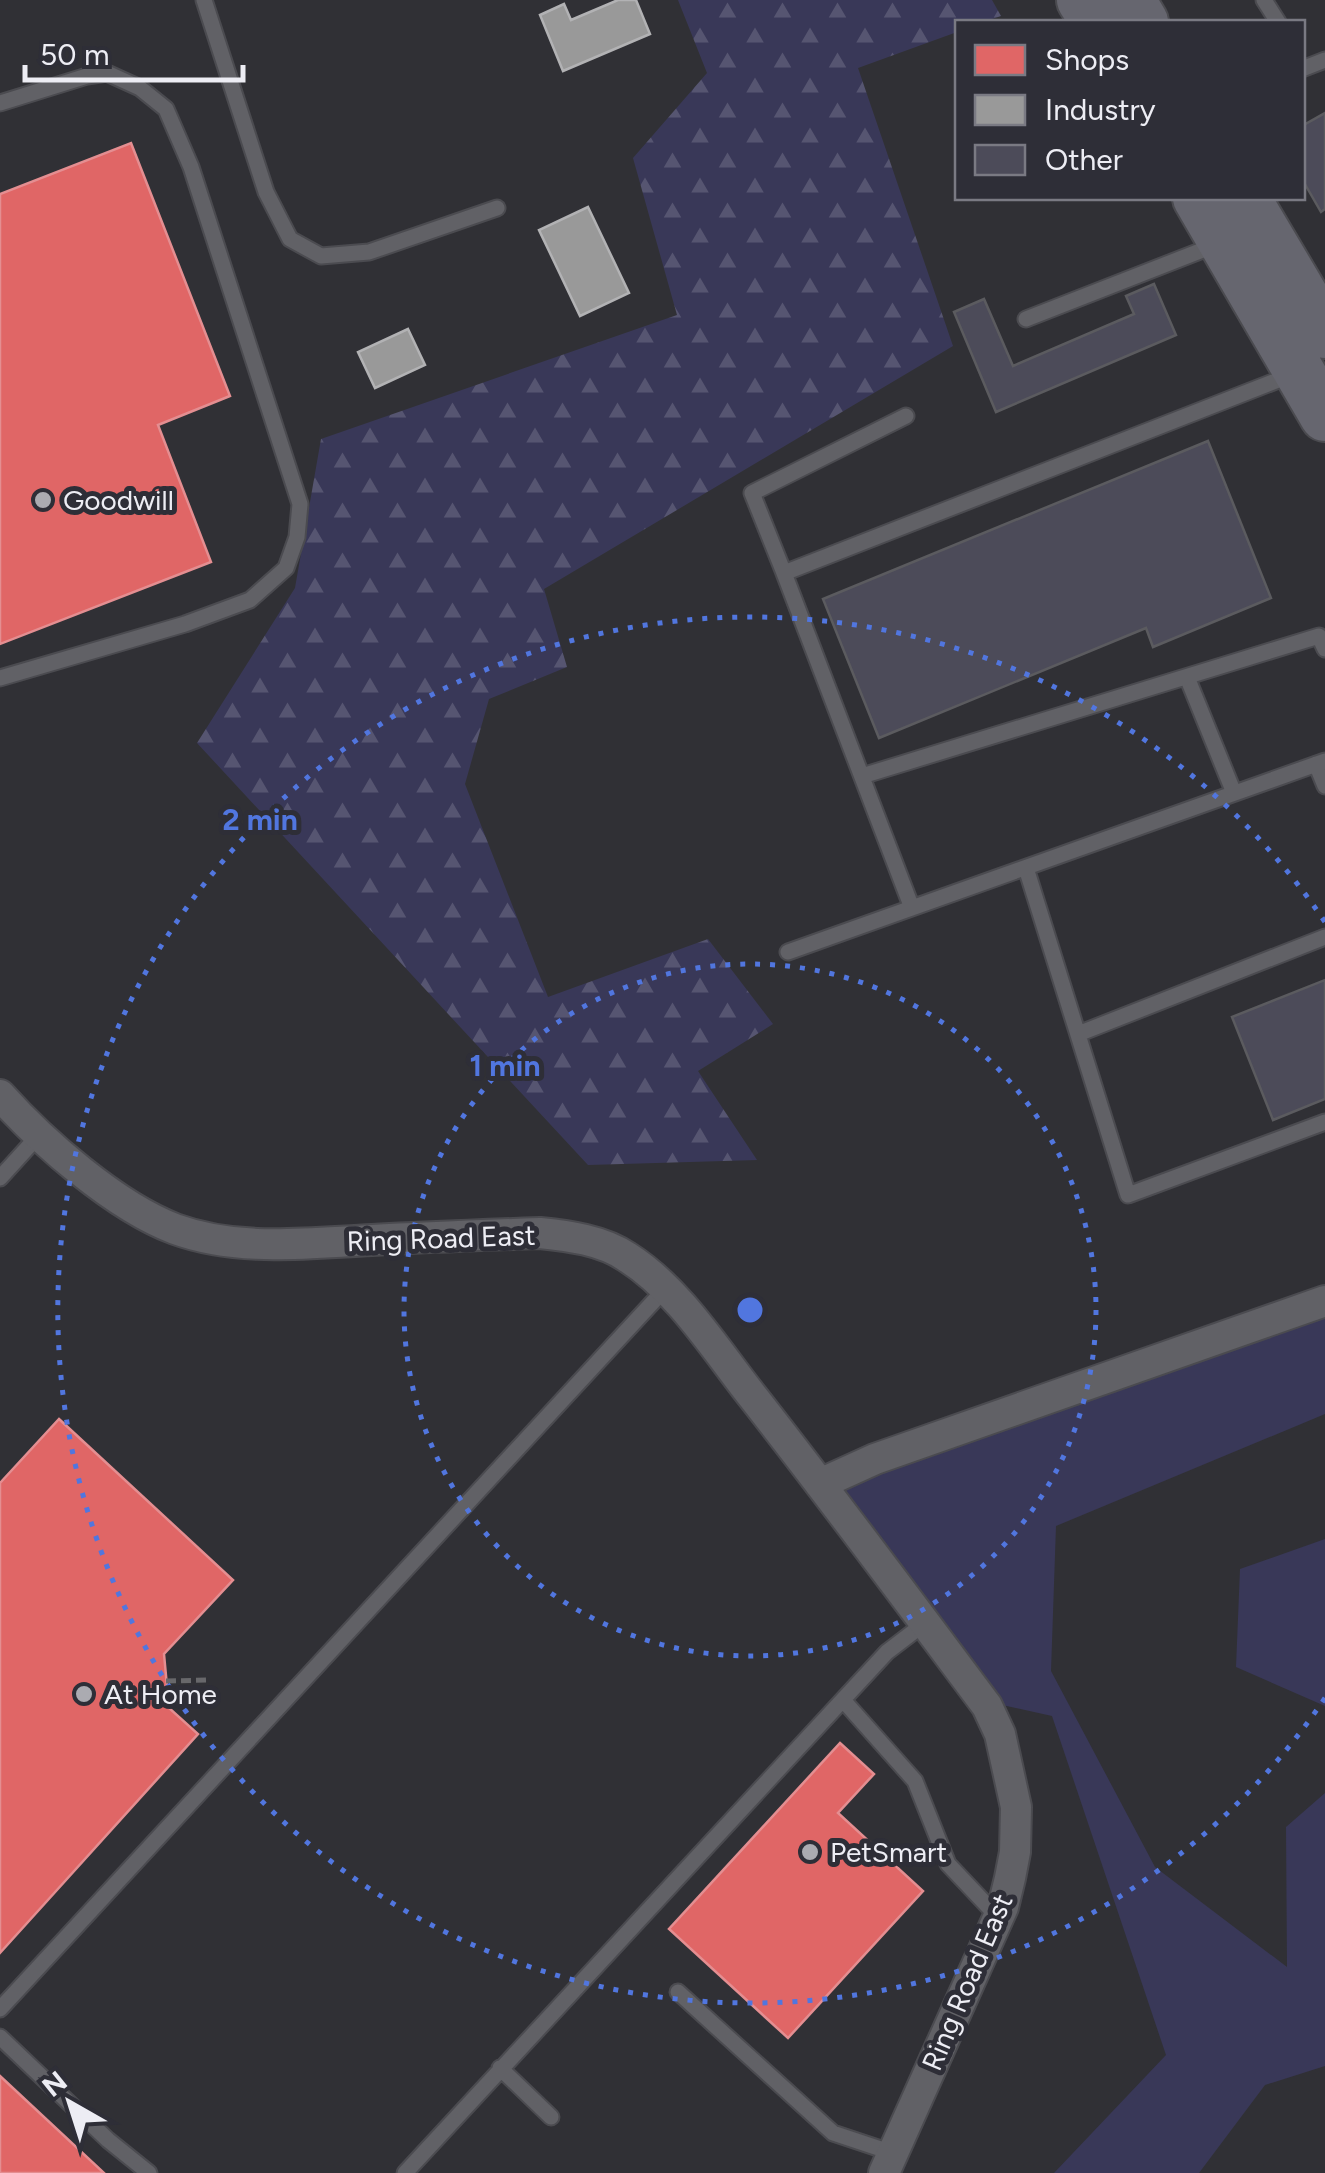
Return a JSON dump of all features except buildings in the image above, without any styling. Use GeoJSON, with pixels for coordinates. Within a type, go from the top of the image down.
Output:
{"type":"FeatureCollection","features":[{"type":"Feature","properties":{"kind":"main road"},"geometry":{"type":"LineString","coordinates":[[1199,200],[1224,242],[1312,352]]}},
{"type":"Feature","properties":{"kind":"main road"},"geometry":{"type":"LineString","coordinates":[[1246,200],[1312,352],[1325,416]]}},
{"type":"Feature","properties":{"kind":"street","name":"Ring Road East"},"geometry":{"type":"LineString","coordinates":[[0,1095],[39,1135],[122,1202],[176,1229],[210,1239],[275,1244],[560,1235],[624,1254],[665,1288],[820,1484],[987,1706],[1000,1734],[1010,1773],[1016,1840],[998,1917],[888,2163]]}},
{"type":"Feature","properties":{"kind":"street"},"geometry":{"type":"LineString","coordinates":[[820,1484],[875,1459],[1325,1301]]}},
{"type":"Feature","properties":{"kind":"lane"},"geometry":{"type":"LineString","coordinates":[[204,0],[266,192],[290,239],[321,256],[368,252],[497,208]]}},
{"type":"Feature","properties":{"kind":"lane"},"geometry":{"type":"LineString","coordinates":[[0,103],[107,73],[140,88],[166,109],[191,168],[300,504],[297,537],[286,568],[250,600],[185,624],[0,678]]}},
{"type":"Feature","properties":{"kind":"lane"},"geometry":{"type":"LineString","coordinates":[[1026,318],[1224,242]]}},
{"type":"Feature","properties":{"kind":"lane"},"geometry":{"type":"LineString","coordinates":[[784,573],[1312,352]]}},
{"type":"Feature","properties":{"kind":"lane"},"geometry":{"type":"LineString","coordinates":[[906,416],[752,493],[912,908]]}},
{"type":"Feature","properties":{"kind":"lane"},"geometry":{"type":"LineString","coordinates":[[862,776],[1320,636],[1325,649]]}},
{"type":"Feature","properties":{"kind":"lane"},"geometry":{"type":"LineString","coordinates":[[1186,677],[1234,793]]}},
{"type":"Feature","properties":{"kind":"lane"},"geometry":{"type":"LineString","coordinates":[[788,952],[1320,763],[1325,786]]}},
{"type":"Feature","properties":{"kind":"lane"},"geometry":{"type":"LineString","coordinates":[[1026,868],[1128,1196],[1325,1122]]}},
{"type":"Feature","properties":{"kind":"lane"},"geometry":{"type":"LineString","coordinates":[[1078,1034],[1325,936]]}},
{"type":"Feature","properties":{"kind":"lane"},"geometry":{"type":"LineString","coordinates":[[0,1178],[39,1135]]}},
{"type":"Feature","properties":{"kind":"lane"},"geometry":{"type":"LineString","coordinates":[[0,2009],[665,1288]]}},
{"type":"Feature","properties":{"kind":"lane"},"geometry":{"type":"LineString","coordinates":[[405,2173],[842,1700],[888,1652],[925,1623]]}},
{"type":"Feature","properties":{"kind":"lane"},"geometry":{"type":"LineString","coordinates":[[842,1700],[914,1781],[948,1864],[998,1917]]}},
{"type":"Feature","properties":{"kind":"lane"},"geometry":{"type":"LineString","coordinates":[[678,1992],[833,2133],[888,2163]]}},
{"type":"Feature","properties":{"kind":"lane"},"geometry":{"type":"LineString","coordinates":[[0,2037],[108,2140],[149,2173]]}},
{"type":"Feature","properties":{"kind":"lane"},"geometry":{"type":"LineString","coordinates":[[500,2068],[551,2117]]}},
{"type":"Feature","properties":{"kind":"path"},"geometry":{"type":"LineString","coordinates":[[166,1681],[209,1680]]}},
{"type":"Feature","properties":{"kind":"green space"},"geometry":{"type":"Polygon","coordinates":[[[678,0],[992,0],[1001,16],[955,20],[955,33],[858,68],[953,346],[544,589],[567,667],[489,699],[465,784],[548,997],[708,939],[773,1024],[698,1071],[757,1160],[588,1165],[197,743],[295,588],[321,439],[677,315],[633,158],[707,73],[678,0]]]}},
{"type":"Feature","properties":{"kind":"green space"},"geometry":{"type":"Polygon","coordinates":[[[1325,1301],[1325,1414],[1056,1526],[1051,1671],[1155,1867],[1287,1967],[1286,1827],[1325,1793],[1325,2066],[1265,2085],[1199,2173],[1054,2173],[1166,2055],[1052,1716],[975,1699],[811,1482],[1325,1301]]]}},
{"type":"Feature","properties":{"kind":"green space"},"geometry":{"type":"Polygon","coordinates":[[[1325,1539],[1325,1706],[1236,1667],[1240,1569],[1325,1539]]]}},
{"type":"Feature","properties":{"kind":"place","name":"Goodwill"},"geometry":{"type":"Point","coordinates":[43,500]}},
{"type":"Feature","properties":{"kind":"place","name":"At Home"},"geometry":{"type":"Point","coordinates":[84,1694]}},
{"type":"Feature","properties":{"kind":"place","name":"PetSmart"},"geometry":{"type":"Point","coordinates":[810,1852]}}]}
